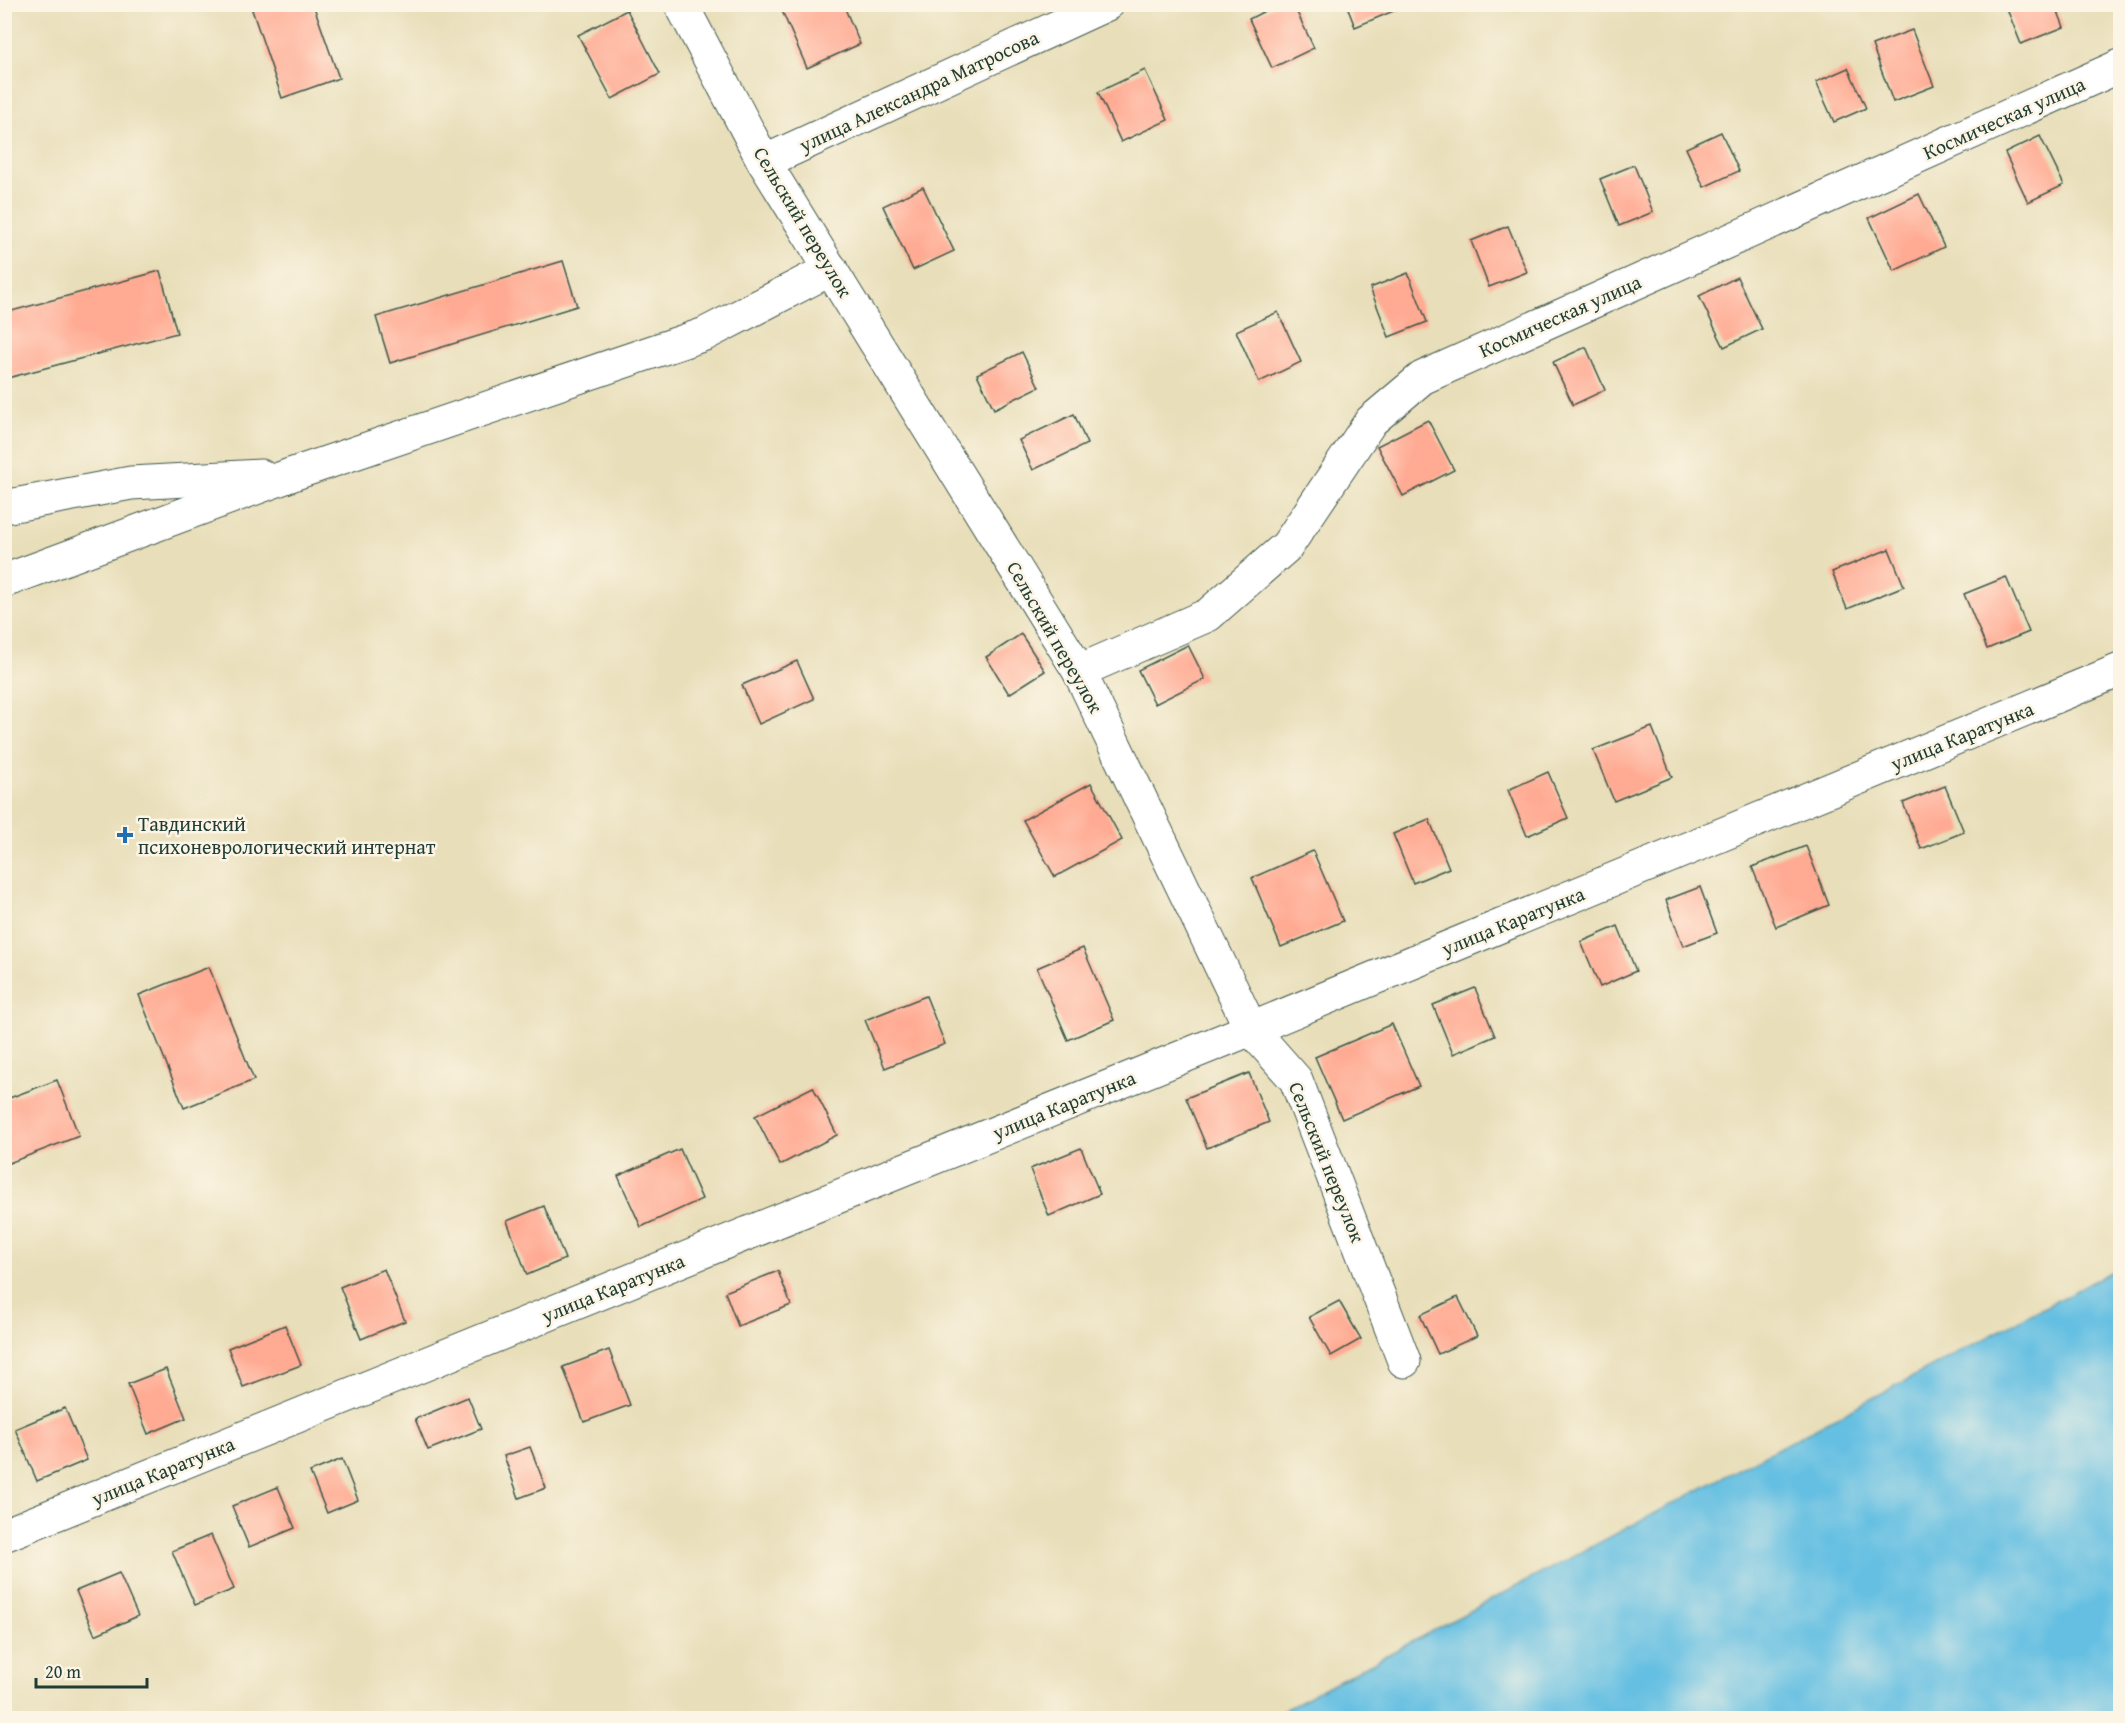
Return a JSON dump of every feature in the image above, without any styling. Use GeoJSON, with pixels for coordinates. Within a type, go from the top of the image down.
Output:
{"type":"FeatureCollection","features":[{"type":"Feature","properties":{"kind":"street","name":"Сельский переулок"},"geometry":{"type":"LineString","coordinates":[[681,4],[764,162],[1079,671],[1251,1029],[1296,1080],[1404,1361]]}},
{"type":"Feature","properties":{"kind":"street","name":"улица Александра Матросова"},"geometry":{"type":"LineString","coordinates":[[764,162],[1107,4]]}},
{"type":"Feature","properties":{"kind":"street","name":"Космическая улица"},"geometry":{"type":"LineString","coordinates":[[1079,671],[1208,615],[1287,546],[1371,421],[1422,378],[2121,66]]}},
{"type":"Feature","properties":{"kind":"street"},"geometry":{"type":"LineString","coordinates":[[4,581],[293,474],[705,334],[831,269]]}},
{"type":"Feature","properties":{"kind":"street"},"geometry":{"type":"LineString","coordinates":[[4,507],[131,483],[293,474]]}},
{"type":"Feature","properties":{"kind":"street","name":"улица Каратунка"},"geometry":{"type":"LineString","coordinates":[[4,1535],[1251,1029],[2121,670]]}},
{"type":"Feature","properties":{"kind":"water"},"geometry":{"type":"Polygon","coordinates":[[[2120,1267],[2120,1718],[1268,1718],[2120,1267]]]}},
{"type":"Feature","properties":{"kind":"building"},"geometry":{"type":"Polygon","coordinates":[[[250,4],[313,4],[339,78],[282,98],[250,4]]]}},
{"type":"Feature","properties":{"kind":"building"},"geometry":{"type":"Polygon","coordinates":[[[779,4],[843,4],[860,44],[807,68],[779,4]]]}},
{"type":"Feature","properties":{"kind":"building"},"geometry":{"type":"Polygon","coordinates":[[[1278,4],[1293,4],[1314,48],[1272,68],[1249,19],[1278,4]]]}},
{"type":"Feature","properties":{"kind":"building"},"geometry":{"type":"Polygon","coordinates":[[[1346,4],[1408,4],[1408,5],[1355,27],[1346,4]]]}},
{"type":"Feature","properties":{"kind":"building"},"geometry":{"type":"Polygon","coordinates":[[[2005,4],[2055,4],[2064,27],[2021,44],[2005,4]]]}},
{"type":"Feature","properties":{"kind":"building"},"geometry":{"type":"Polygon","coordinates":[[[2094,4],[2112,4],[2112,5],[2097,11],[2094,4]]]}},
{"type":"Feature","properties":{"kind":"building"},"geometry":{"type":"Polygon","coordinates":[[[627,10],[660,74],[612,99],[578,35],[627,10]]]}},
{"type":"Feature","properties":{"kind":"building"},"geometry":{"type":"Polygon","coordinates":[[[1912,30],[1934,86],[1893,102],[1872,45],[1912,30]]]}},
{"type":"Feature","properties":{"kind":"building"},"geometry":{"type":"Polygon","coordinates":[[[1848,68],[1866,108],[1834,122],[1816,82],[1848,68]]]}},
{"type":"Feature","properties":{"kind":"building"},"geometry":{"type":"Polygon","coordinates":[[[1145,70],[1168,120],[1121,142],[1098,92],[1145,70]]]}},
{"type":"Feature","properties":{"kind":"building"},"geometry":{"type":"Polygon","coordinates":[[[1721,132],[1739,171],[1704,187],[1686,148],[1721,132]]]}},
{"type":"Feature","properties":{"kind":"building"},"geometry":{"type":"Polygon","coordinates":[[[2040,136],[2064,185],[2028,202],[2005,153],[2040,136]]]}},
{"type":"Feature","properties":{"kind":"building"},"geometry":{"type":"Polygon","coordinates":[[[1634,165],[1653,212],[1619,226],[1600,179],[1634,165]]]}},
{"type":"Feature","properties":{"kind":"building"},"geometry":{"type":"Polygon","coordinates":[[[923,187],[954,251],[913,270],[883,206],[923,187]]]}},
{"type":"Feature","properties":{"kind":"building"},"geometry":{"type":"Polygon","coordinates":[[[1919,194],[1944,247],[1894,271],[1869,218],[1919,194]]]}},
{"type":"Feature","properties":{"kind":"building"},"geometry":{"type":"Polygon","coordinates":[[[1508,226],[1527,272],[1489,287],[1471,241],[1508,226]]]}},
{"type":"Feature","properties":{"kind":"building"},"geometry":{"type":"Polygon","coordinates":[[[563,261],[577,306],[390,363],[376,317],[563,261]]]}},
{"type":"Feature","properties":{"kind":"building"},"geometry":{"type":"Polygon","coordinates":[[[160,271],[177,333],[4,379],[4,313],[160,271]]]}},
{"type":"Feature","properties":{"kind":"building"},"geometry":{"type":"Polygon","coordinates":[[[1408,273],[1427,322],[1389,337],[1370,288],[1408,273]]]}},
{"type":"Feature","properties":{"kind":"building"},"geometry":{"type":"Polygon","coordinates":[[[1737,277],[1762,329],[1724,347],[1699,296],[1737,277]]]}},
{"type":"Feature","properties":{"kind":"building"},"geometry":{"type":"Polygon","coordinates":[[[1278,312],[1301,362],[1259,382],[1236,331],[1278,312]]]}},
{"type":"Feature","properties":{"kind":"building"},"geometry":{"type":"Polygon","coordinates":[[[1586,347],[1605,390],[1573,405],[1553,362],[1586,347]]]}},
{"type":"Feature","properties":{"kind":"building"},"geometry":{"type":"Polygon","coordinates":[[[1022,352],[1039,387],[994,409],[977,374],[1022,352]]]}},
{"type":"Feature","properties":{"kind":"building"},"geometry":{"type":"Polygon","coordinates":[[[1074,414],[1087,444],[1033,470],[1019,440],[1074,414]]]}},
{"type":"Feature","properties":{"kind":"building"},"geometry":{"type":"Polygon","coordinates":[[[1428,420],[1454,470],[1403,496],[1377,446],[1428,420]]]}},
{"type":"Feature","properties":{"kind":"building"},"geometry":{"type":"Polygon","coordinates":[[[1889,549],[1904,586],[1847,609],[1832,572],[1889,549]]]}},
{"type":"Feature","properties":{"kind":"building"},"geometry":{"type":"Polygon","coordinates":[[[2006,577],[2029,632],[1987,649],[1964,594],[2006,577]]]}},
{"type":"Feature","properties":{"kind":"building"},"geometry":{"type":"Polygon","coordinates":[[[1021,634],[1045,671],[1009,694],[986,657],[1021,634]]]}},
{"type":"Feature","properties":{"kind":"building"},"geometry":{"type":"Polygon","coordinates":[[[1188,645],[1205,679],[1155,704],[1138,670],[1188,645]]]}},
{"type":"Feature","properties":{"kind":"building"},"geometry":{"type":"Polygon","coordinates":[[[797,661],[814,699],[759,724],[742,685],[797,661]]]}},
{"type":"Feature","properties":{"kind":"building"},"geometry":{"type":"Polygon","coordinates":[[[1652,727],[1672,777],[1614,801],[1593,750],[1652,727]]]}},
{"type":"Feature","properties":{"kind":"building"},"geometry":{"type":"Polygon","coordinates":[[[1548,772],[1568,818],[1527,836],[1508,790],[1548,772]]]}},
{"type":"Feature","properties":{"kind":"building"},"geometry":{"type":"Polygon","coordinates":[[[1091,783],[1122,840],[1055,877],[1023,820],[1091,783]]]}},
{"type":"Feature","properties":{"kind":"building"},"geometry":{"type":"Polygon","coordinates":[[[1945,786],[1964,832],[1921,849],[1903,803],[1945,786]]]}},
{"type":"Feature","properties":{"kind":"building"},"geometry":{"type":"Polygon","coordinates":[[[1429,819],[1449,868],[1413,883],[1393,834],[1429,819]]]}},
{"type":"Feature","properties":{"kind":"building"},"geometry":{"type":"Polygon","coordinates":[[[1806,846],[1829,905],[1776,927],[1752,867],[1806,846]]]}},
{"type":"Feature","properties":{"kind":"building"},"geometry":{"type":"Polygon","coordinates":[[[1313,851],[1343,921],[1281,947],[1252,878],[1313,851]]]}},
{"type":"Feature","properties":{"kind":"building"},"geometry":{"type":"Polygon","coordinates":[[[1700,887],[1717,933],[1683,946],[1666,900],[1700,887]]]}},
{"type":"Feature","properties":{"kind":"building"},"geometry":{"type":"Polygon","coordinates":[[[1618,926],[1636,971],[1600,987],[1581,942],[1618,926]]]}},
{"type":"Feature","properties":{"kind":"building"},"geometry":{"type":"Polygon","coordinates":[[[1083,948],[1114,1020],[1068,1040],[1037,968],[1083,948]]]}},
{"type":"Feature","properties":{"kind":"building"},"geometry":{"type":"Polygon","coordinates":[[[209,967],[254,1080],[184,1108],[139,995],[209,967]]]}},
{"type":"Feature","properties":{"kind":"building"},"geometry":{"type":"Polygon","coordinates":[[[1475,988],[1495,1036],[1453,1054],[1433,1005],[1475,988]]]}},
{"type":"Feature","properties":{"kind":"building"},"geometry":{"type":"Polygon","coordinates":[[[926,996],[945,1044],[885,1068],[865,1020],[926,996]]]}},
{"type":"Feature","properties":{"kind":"building"},"geometry":{"type":"Polygon","coordinates":[[[1392,1024],[1419,1086],[1342,1119],[1315,1057],[1392,1024]]]}},
{"type":"Feature","properties":{"kind":"building"},"geometry":{"type":"Polygon","coordinates":[[[1249,1073],[1269,1122],[1207,1148],[1186,1098],[1249,1073]]]}},
{"type":"Feature","properties":{"kind":"building"},"geometry":{"type":"Polygon","coordinates":[[[57,1080],[79,1136],[4,1165],[4,1100],[57,1080]]]}},
{"type":"Feature","properties":{"kind":"building"},"geometry":{"type":"Polygon","coordinates":[[[813,1087],[837,1135],[780,1165],[755,1116],[813,1087]]]}},
{"type":"Feature","properties":{"kind":"building"},"geometry":{"type":"Polygon","coordinates":[[[1081,1148],[1100,1194],[1049,1216],[1030,1169],[1081,1148]]]}},
{"type":"Feature","properties":{"kind":"building"},"geometry":{"type":"Polygon","coordinates":[[[680,1149],[702,1199],[641,1227],[618,1176],[680,1149]]]}},
{"type":"Feature","properties":{"kind":"building"},"geometry":{"type":"Polygon","coordinates":[[[544,1206],[565,1259],[527,1275],[507,1221],[544,1206]]]}},
{"type":"Feature","properties":{"kind":"building"},"geometry":{"type":"Polygon","coordinates":[[[384,1269],[405,1321],[361,1339],[340,1287],[384,1269]]]}},
{"type":"Feature","properties":{"kind":"building"},"geometry":{"type":"Polygon","coordinates":[[[778,1271],[791,1305],[738,1326],[725,1292],[778,1271]]]}},
{"type":"Feature","properties":{"kind":"building"},"geometry":{"type":"Polygon","coordinates":[[[1458,1297],[1477,1336],[1438,1354],[1420,1315],[1458,1297]]]}},
{"type":"Feature","properties":{"kind":"building"},"geometry":{"type":"Polygon","coordinates":[[[1339,1301],[1361,1339],[1331,1356],[1309,1317],[1339,1301]]]}},
{"type":"Feature","properties":{"kind":"building"},"geometry":{"type":"Polygon","coordinates":[[[285,1325],[301,1365],[243,1387],[228,1348],[285,1325]]]}},
{"type":"Feature","properties":{"kind":"building"},"geometry":{"type":"Polygon","coordinates":[[[609,1350],[630,1405],[584,1422],[563,1367],[609,1350]]]}},
{"type":"Feature","properties":{"kind":"building"},"geometry":{"type":"Polygon","coordinates":[[[166,1369],[186,1418],[148,1434],[128,1384],[166,1369]]]}},
{"type":"Feature","properties":{"kind":"building"},"geometry":{"type":"Polygon","coordinates":[[[468,1397],[481,1429],[428,1450],[415,1419],[468,1397]]]}},
{"type":"Feature","properties":{"kind":"building"},"geometry":{"type":"Polygon","coordinates":[[[65,1408],[87,1460],[37,1481],[15,1429],[65,1408]]]}},
{"type":"Feature","properties":{"kind":"building"},"geometry":{"type":"Polygon","coordinates":[[[530,1447],[546,1488],[519,1498],[504,1456],[530,1447]]]}},
{"type":"Feature","properties":{"kind":"building"},"geometry":{"type":"Polygon","coordinates":[[[342,1459],[358,1500],[327,1513],[310,1472],[342,1459]]]}},
{"type":"Feature","properties":{"kind":"building"},"geometry":{"type":"Polygon","coordinates":[[[278,1487],[295,1528],[249,1547],[232,1506],[278,1487]]]}},
{"type":"Feature","properties":{"kind":"building"},"geometry":{"type":"Polygon","coordinates":[[[211,1535],[234,1589],[195,1605],[172,1551],[211,1535]]]}},
{"type":"Feature","properties":{"kind":"building"},"geometry":{"type":"Polygon","coordinates":[[[119,1573],[138,1616],[95,1635],[76,1591],[119,1573]]]}},
{"type":"Feature","properties":{"kind":"place","name":"Тавдинский психоневрологический интернат"},"geometry":{"type":"Point","coordinates":[125,835]}}]}
